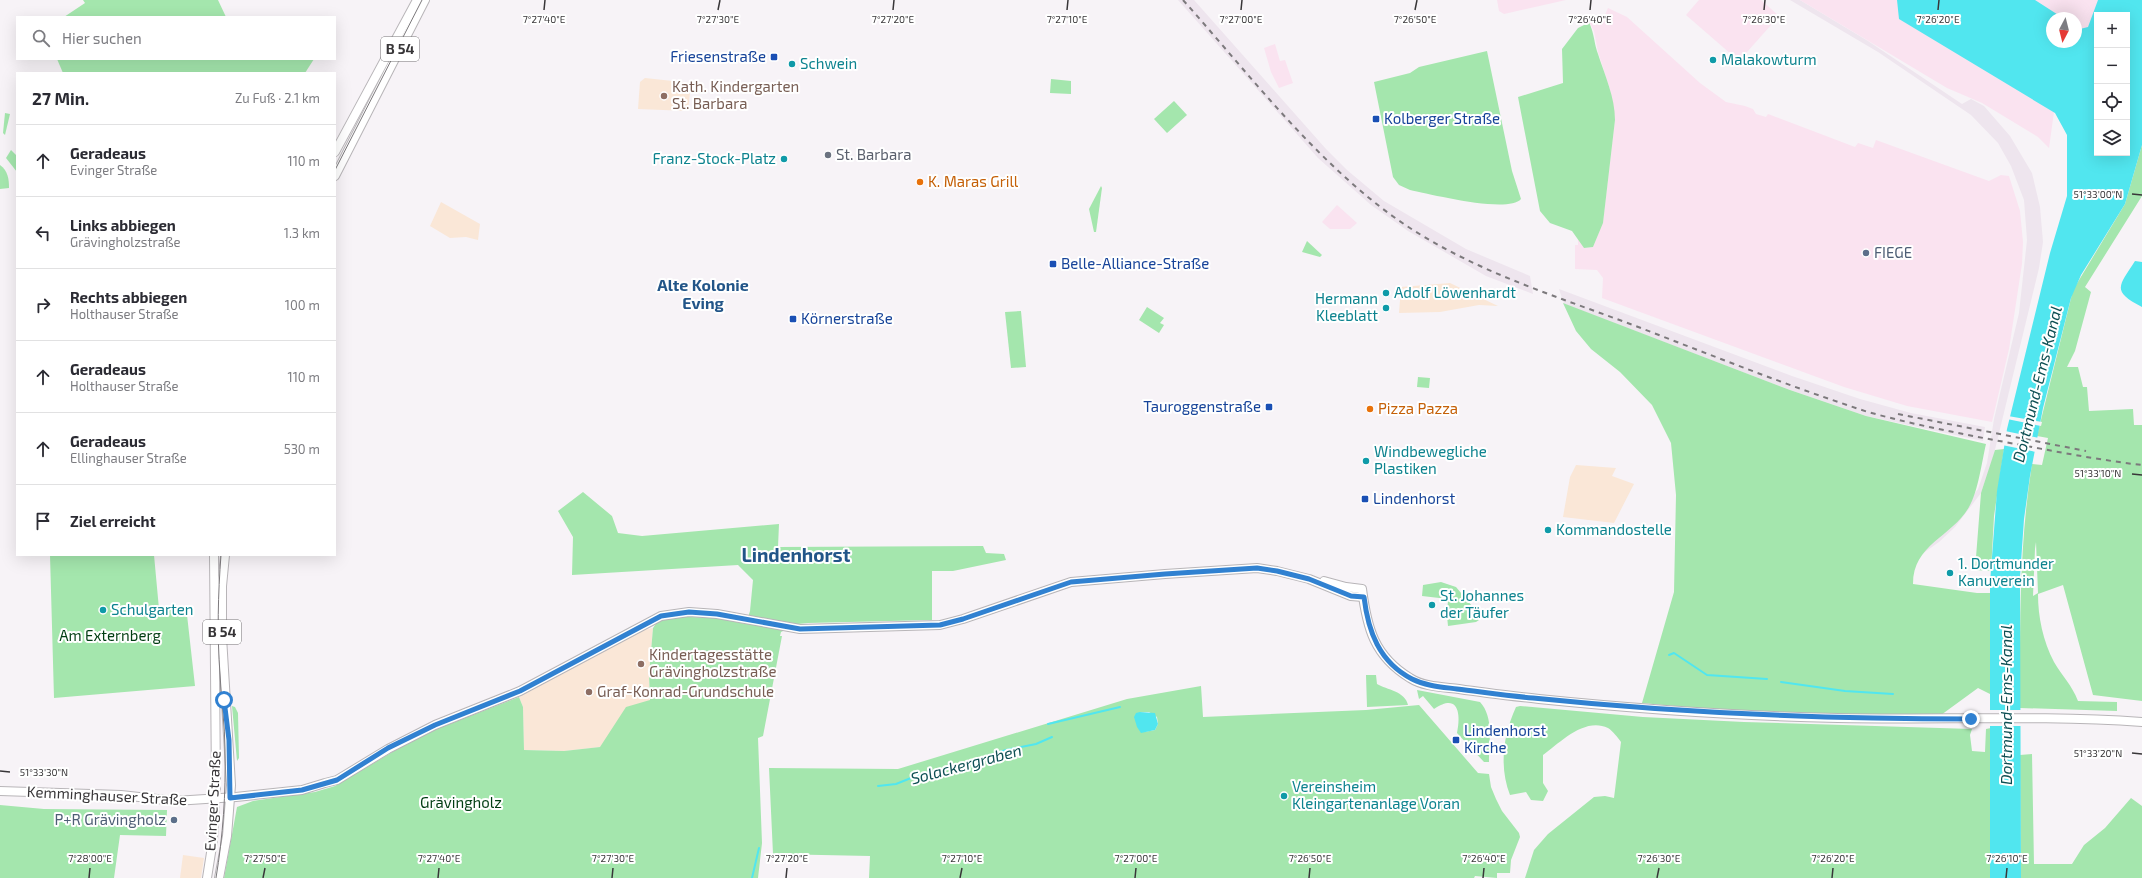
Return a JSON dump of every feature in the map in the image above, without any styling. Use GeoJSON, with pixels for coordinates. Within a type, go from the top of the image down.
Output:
{"type":"FeatureCollection","features":[{"type":"Feature","properties":{"kind":"main road","name":"B 54"},"geometry":{"type":"LineString","coordinates":[[336,150],[417,0]]}},
{"type":"Feature","properties":{"kind":"main road","name":"B 54"},"geometry":{"type":"LineString","coordinates":[[336,174],[425,0]]}},
{"type":"Feature","properties":{"kind":"main road","name":"Evinger Straße"},"geometry":{"type":"LineString","coordinates":[[207,878],[213,840],[215,799],[214,556]]}},
{"type":"Feature","properties":{"kind":"main road","name":"Evinger Straße"},"geometry":{"type":"LineString","coordinates":[[219,878],[227,836],[230,798],[222,637],[222,586],[225,556]]}},
{"type":"Feature","properties":{"kind":"main road","name":"Kemminghauser Straße"},"geometry":{"type":"LineString","coordinates":[[0,791],[121,795],[167,801],[230,798],[302,790],[337,780],[388,748],[435,725],[520,691],[661,616],[689,612],[717,614],[800,629],[932,626],[950,623],[1071,582],[1257,568],[1277,571],[1309,579],[1351,596],[1363,593],[1371,634],[1380,651],[1403,673],[1412,679],[1425,684],[1497,694],[1644,709],[1747,715],[1971,719],[2030,718],[2142,722]]}},
{"type":"Feature","properties":{"kind":"shaded area"},"geometry":{"type":"Polygon","coordinates":[[[1178,0],[1194,0],[1326,149],[1347,170],[1384,201],[1466,249],[1530,276],[1533,294],[1486,276],[1408,231],[1371,205],[1318,158],[1178,0]]]}},
{"type":"Feature","properties":{"kind":"shaded area"},"geometry":{"type":"Polygon","coordinates":[[[1497,0],[1566,0],[1504,14],[1499,11],[1497,0]]]}},
{"type":"Feature","properties":{"kind":"shaded area"},"geometry":{"type":"Polygon","coordinates":[[[1699,0],[1761,0],[1779,16],[1739,61],[1686,15],[1699,0]]]}},
{"type":"Feature","properties":{"kind":"shaded area"},"geometry":{"type":"Polygon","coordinates":[[[1790,0],[1800,0],[1868,41],[1962,104],[1971,99],[1984,106],[2010,136],[2032,173],[2040,207],[2043,242],[2039,268],[1992,462],[1981,493],[1955,527],[1939,542],[1908,564],[1960,513],[1978,489],[1987,463],[1994,419],[2019,313],[2027,240],[2024,200],[2011,166],[1998,143],[1971,115],[1878,52],[1790,0]]]}},
{"type":"Feature","properties":{"kind":"shaded area"},"geometry":{"type":"Polygon","coordinates":[[[1800,0],[2100,0],[2082,44],[2082,12],[2046,12],[2046,48],[2080,48],[2054,112],[2049,148],[2038,137],[1982,103],[1947,88],[1800,0]]]}},
{"type":"Feature","properties":{"kind":"shaded area","name":"FIEGE"},"geometry":{"type":"Polygon","coordinates":[[[1608,8],[1627,17],[1700,83],[1726,102],[1753,109],[1756,114],[1766,117],[1768,114],[1855,147],[1858,143],[1873,148],[1876,140],[1989,181],[2001,175],[2009,176],[2020,211],[2023,242],[2022,264],[2009,349],[1992,422],[1907,406],[1844,387],[1602,298],[1603,278],[1597,270],[1575,269],[1575,245],[1578,245],[1578,238],[1584,248],[1593,247],[1603,222],[1615,120],[1610,90],[1598,52],[1594,31],[1586,16],[1604,17],[1608,8]]]}},
{"type":"Feature","properties":{"kind":"shaded area"},"geometry":{"type":"Polygon","coordinates":[[[1275,44],[1280,61],[1285,60],[1293,83],[1279,88],[1271,72],[1264,48],[1275,44]]]}},
{"type":"Feature","properties":{"kind":"shaded area","name":"Kath. Kindergarten St. Barbara"},"geometry":{"type":"Polygon","coordinates":[[[645,78],[691,83],[688,111],[638,109],[640,82],[645,78]]]}},
{"type":"Feature","properties":{"kind":"shaded area"},"geometry":{"type":"Polygon","coordinates":[[[441,202],[480,224],[478,240],[466,237],[450,238],[430,226],[441,202]]]}},
{"type":"Feature","properties":{"kind":"shaded area"},"geometry":{"type":"Polygon","coordinates":[[[1337,205],[1357,223],[1350,229],[1330,229],[1322,222],[1337,205]]]}},
{"type":"Feature","properties":{"kind":"shaded area"},"geometry":{"type":"Polygon","coordinates":[[[1450,283],[1498,306],[1479,305],[1440,312],[1399,313],[1401,287],[1450,283]]]}},
{"type":"Feature","properties":{"kind":"shaded area"},"geometry":{"type":"Polygon","coordinates":[[[1559,289],[1792,376],[1860,399],[1911,413],[1985,427],[1983,441],[1866,416],[1790,390],[1564,304],[1559,289]]]}},
{"type":"Feature","properties":{"kind":"shaded area"},"geometry":{"type":"Polygon","coordinates":[[[1576,465],[1616,468],[1612,476],[1634,484],[1614,523],[1563,517],[1570,477],[1576,465]]]}},
{"type":"Feature","properties":{"kind":"shaded area","name":"Graf-Konrad-Grundschule"},"geometry":{"type":"Polygon","coordinates":[[[653,628],[649,675],[650,710],[619,745],[564,751],[524,750],[523,707],[519,697],[644,630],[653,628]]]}},
{"type":"Feature","properties":{"kind":"shaded area"},"geometry":{"type":"Polygon","coordinates":[[[183,855],[204,858],[201,878],[180,878],[183,855]]]}},
{"type":"Feature","properties":{"kind":"green space"},"geometry":{"type":"Polygon","coordinates":[[[83,0],[218,0],[226,16],[66,16],[85,3],[83,0]]]}},
{"type":"Feature","properties":{"kind":"green space"},"geometry":{"type":"Polygon","coordinates":[[[1586,16],[1591,27],[1611,95],[1615,111],[1615,120],[1603,223],[1593,247],[1584,248],[1572,231],[1550,223],[1540,211],[1518,97],[1563,83],[1562,49],[1578,28],[1584,25],[1581,18],[1586,16]]]}},
{"type":"Feature","properties":{"kind":"green space"},"geometry":{"type":"Polygon","coordinates":[[[1487,51],[1512,171],[1521,199],[1513,203],[1485,204],[1450,199],[1410,190],[1399,185],[1393,177],[1374,82],[1410,73],[1419,67],[1487,51]]]}},
{"type":"Feature","properties":{"kind":"green space"},"geometry":{"type":"Polygon","coordinates":[[[57,60],[313,60],[306,72],[63,72],[57,60]]]}},
{"type":"Feature","properties":{"kind":"green space"},"geometry":{"type":"Polygon","coordinates":[[[1051,79],[1071,81],[1071,94],[1050,93],[1051,79]]]}},
{"type":"Feature","properties":{"kind":"green space"},"geometry":{"type":"Polygon","coordinates":[[[1174,101],[1187,115],[1167,133],[1154,119],[1174,101]]]}},
{"type":"Feature","properties":{"kind":"green space"},"geometry":{"type":"Polygon","coordinates":[[[5,113],[10,114],[5,135],[3,133],[5,113]]]}},
{"type":"Feature","properties":{"kind":"green space"},"geometry":{"type":"Polygon","coordinates":[[[2142,145],[2142,196],[2085,287],[2091,292],[2075,351],[2067,367],[2078,367],[2083,387],[2087,387],[2089,411],[2133,409],[2134,425],[2142,425],[2142,701],[2093,695],[2063,585],[2038,594],[2042,629],[2050,654],[2073,690],[2078,701],[2117,702],[2117,711],[2020,708],[2022,555],[2028,494],[2032,464],[2042,465],[2048,438],[2037,436],[2073,290],[2125,204],[2142,145]],[[2036,542],[2033,596],[2038,593],[2036,542]]]}},
{"type":"Feature","properties":{"kind":"green space"},"geometry":{"type":"Polygon","coordinates":[[[11,150],[16,155],[16,171],[6,158],[11,150]]]}},
{"type":"Feature","properties":{"kind":"green space"},"geometry":{"type":"Polygon","coordinates":[[[0,165],[8,175],[9,188],[0,189],[0,165]]]}},
{"type":"Feature","properties":{"kind":"green space"},"geometry":{"type":"Polygon","coordinates":[[[1101,186],[1102,188],[1096,232],[1094,232],[1089,209],[1101,186]]]}},
{"type":"Feature","properties":{"kind":"green space"},"geometry":{"type":"Polygon","coordinates":[[[1307,241],[1322,255],[1320,257],[1302,252],[1307,241]]]}},
{"type":"Feature","properties":{"kind":"green space"},"geometry":{"type":"Polygon","coordinates":[[[1563,303],[1790,390],[1866,416],[1986,444],[1977,485],[1969,507],[1962,517],[1926,550],[1919,559],[1915,570],[1913,584],[1977,593],[1990,593],[1990,694],[1978,688],[1941,715],[1834,714],[1707,709],[1642,703],[1674,592],[1676,495],[1671,443],[1652,405],[1620,372],[1591,349],[1576,331],[1563,303]]]}},
{"type":"Feature","properties":{"kind":"green space"},"geometry":{"type":"Polygon","coordinates":[[[1147,307],[1164,318],[1160,323],[1164,325],[1159,333],[1139,320],[1147,307]]]}},
{"type":"Feature","properties":{"kind":"green space"},"geometry":{"type":"Polygon","coordinates":[[[1021,311],[1026,367],[1011,368],[1005,312],[1021,311]]]}},
{"type":"Feature","properties":{"kind":"green space"},"geometry":{"type":"Polygon","coordinates":[[[1418,377],[1430,378],[1429,388],[1417,387],[1418,377]]]}},
{"type":"Feature","properties":{"kind":"green space"},"geometry":{"type":"Polygon","coordinates":[[[2004,449],[1994,516],[1991,571],[1975,570],[1981,493],[1995,450],[2004,449]]]}},
{"type":"Feature","properties":{"kind":"green space","name":"Grävingholz"},"geometry":{"type":"Polygon","coordinates":[[[583,492],[612,516],[618,533],[642,536],[779,524],[778,547],[983,546],[986,553],[1004,554],[1006,560],[953,571],[932,571],[932,620],[808,623],[798,624],[781,632],[780,636],[782,636],[763,736],[758,738],[762,843],[758,878],[224,878],[237,807],[253,801],[315,792],[335,786],[421,735],[519,697],[523,707],[524,750],[564,751],[600,747],[626,707],[650,700],[649,675],[653,628],[661,616],[718,618],[746,624],[750,611],[753,580],[738,565],[572,575],[573,537],[558,511],[583,492]]]}},
{"type":"Feature","properties":{"kind":"green space","name":"Am Externberg"},"geometry":{"type":"Polygon","coordinates":[[[50,556],[154,556],[159,609],[186,606],[195,686],[54,698],[50,556]]]}},
{"type":"Feature","properties":{"kind":"green space"},"geometry":{"type":"Polygon","coordinates":[[[1441,582],[1456,587],[1482,618],[1476,622],[1448,626],[1448,599],[1422,596],[1423,585],[1441,582]]]}},
{"type":"Feature","properties":{"kind":"green space"},"geometry":{"type":"Polygon","coordinates":[[[1366,675],[1376,675],[1377,684],[1400,694],[1406,700],[1408,705],[1367,707],[1366,675]]]}},
{"type":"Feature","properties":{"kind":"green space"},"geometry":{"type":"Polygon","coordinates":[[[1201,686],[1203,717],[1366,710],[1419,705],[1478,773],[1489,774],[1491,787],[1496,799],[1502,811],[1519,833],[1520,837],[1511,860],[1510,873],[1497,873],[1497,878],[1475,876],[1474,878],[869,878],[870,856],[773,854],[769,768],[898,769],[1127,699],[1201,686]],[[1140,712],[1144,732],[1155,730],[1158,724],[1157,717],[1149,712],[1140,712]]]}},
{"type":"Feature","properties":{"kind":"green space"},"geometry":{"type":"Polygon","coordinates":[[[1417,690],[1480,702],[1489,722],[1489,762],[1484,762],[1457,733],[1459,719],[1456,708],[1453,704],[1442,704],[1434,709],[1423,696],[1419,699],[1417,690]]]}},
{"type":"Feature","properties":{"kind":"green space"},"geometry":{"type":"Polygon","coordinates":[[[232,706],[235,707],[238,713],[239,758],[237,761],[232,706]]]}},
{"type":"Feature","properties":{"kind":"green space"},"geometry":{"type":"Polygon","coordinates":[[[1520,706],[1643,717],[1744,722],[1972,729],[1970,735],[1972,751],[1985,752],[1986,729],[1991,728],[1990,878],[1525,878],[1534,850],[1548,834],[1594,797],[1605,796],[1614,798],[1621,742],[1608,728],[1590,726],[1581,729],[1565,738],[1543,755],[1543,783],[1548,791],[1543,801],[1531,800],[1526,792],[1510,795],[1504,773],[1505,740],[1516,707],[1520,706]]]}},
{"type":"Feature","properties":{"kind":"green space"},"geometry":{"type":"Polygon","coordinates":[[[2032,754],[2034,864],[2072,864],[2084,845],[2105,828],[2131,798],[2142,806],[2142,878],[2021,878],[2020,755],[2032,754]]]}},
{"type":"Feature","properties":{"kind":"green space"},"geometry":{"type":"Polygon","coordinates":[[[0,805],[44,809],[167,810],[166,836],[120,835],[114,878],[0,878],[0,805]]]}},
{"type":"Feature","properties":{"kind":"water","name":"Dortmund-Ems-Kanal"},"geometry":{"type":"Polygon","coordinates":[[[1897,0],[2035,0],[2054,12],[2046,12],[2046,48],[2082,48],[2082,28],[2088,27],[2098,0],[2142,0],[2142,145],[2125,204],[2081,275],[2071,298],[2043,408],[2030,476],[2024,519],[2020,577],[2021,878],[1990,878],[1990,583],[1997,491],[2007,429],[2050,253],[2067,196],[2067,135],[2055,113],[1899,19],[1897,0]]]}},
{"type":"Feature","properties":{"kind":"water"},"geometry":{"type":"Polygon","coordinates":[[[2135,261],[2142,262],[2142,307],[2126,297],[2122,292],[2121,287],[2125,276],[2135,261]]]}},
{"type":"Feature","properties":{"kind":"water"},"geometry":{"type":"Polygon","coordinates":[[[1136,713],[1155,713],[1158,724],[1155,730],[1141,733],[1137,727],[1134,717],[1136,713]]]}},
{"type":"Feature","properties":{"kind":"pier"},"geometry":{"type":"Polygon","coordinates":[[[2008,416],[2042,422],[2041,426],[2007,419],[2008,416]]]}},
{"type":"Feature","properties":{"kind":"pier"},"geometry":{"type":"Polygon","coordinates":[[[2005,431],[2039,438],[2036,452],[2002,445],[2005,431]]]}},
{"type":"Feature","properties":{"kind":"pier"},"geometry":{"type":"Polygon","coordinates":[[[1988,710],[2022,710],[2022,726],[1989,726],[1988,710]]]}},
{"type":"Feature","properties":{"kind":"waterway"},"geometry":{"type":"LineString","coordinates":[[1669,655],[1674,653],[1707,675],[1767,679]]}},
{"type":"Feature","properties":{"kind":"waterway"},"geometry":{"type":"LineString","coordinates":[[1781,682],[1845,691],[1893,694]]}},
{"type":"Feature","properties":{"kind":"waterway"},"geometry":{"type":"LineString","coordinates":[[1048,724],[1120,707]]}},
{"type":"Feature","properties":{"kind":"waterway","name":"Solackergraben"},"geometry":{"type":"LineString","coordinates":[[878,786],[896,784],[921,774],[954,767],[1006,750],[1036,744],[1052,737]]}},
{"type":"Feature","properties":{"kind":"waterway"},"geometry":{"type":"LineString","coordinates":[[752,878],[759,848]]}},
{"type":"Feature","properties":{"kind":"tram line"},"geometry":{"type":"LineString","coordinates":[[336,168],[422,0]]}},
{"type":"Feature","properties":{"kind":"tram line"},"geometry":{"type":"LineString","coordinates":[[216,878],[224,814],[225,782],[225,741],[218,644],[221,556]]}},
{"type":"Feature","properties":{"kind":"railway"},"geometry":{"type":"LineString","coordinates":[[1183,0],[1307,141],[1334,167],[1391,215],[1419,234],[1478,265],[1539,291],[1633,325],[1808,392],[1868,412],[1974,436],[2109,461],[2142,465]]}},
{"type":"Feature","properties":{"kind":"railway"},"geometry":{"type":"LineString","coordinates":[[1898,414],[2086,451]]}},
{"type":"Feature","properties":{"kind":"place","name":"Friesenstraße"},"geometry":{"type":"Point","coordinates":[774,57]}},
{"type":"Feature","properties":{"kind":"place","name":"Malakowturm"},"geometry":{"type":"Point","coordinates":[1713,60]}},
{"type":"Feature","properties":{"kind":"place","name":"Schwein"},"geometry":{"type":"Point","coordinates":[792,64]}},
{"type":"Feature","properties":{"kind":"place","name":"Kath. Kindergarten St. Barbara"},"geometry":{"type":"Point","coordinates":[664,96]}},
{"type":"Feature","properties":{"kind":"place","name":"Kolberger Straße"},"geometry":{"type":"Point","coordinates":[1376,119]}},
{"type":"Feature","properties":{"kind":"place","name":"St. Barbara"},"geometry":{"type":"Point","coordinates":[828,155]}},
{"type":"Feature","properties":{"kind":"place","name":"Franz-Stock-Platz"},"geometry":{"type":"Point","coordinates":[784,159]}},
{"type":"Feature","properties":{"kind":"place","name":"K. Maras Grill"},"geometry":{"type":"Point","coordinates":[920,182]}},
{"type":"Feature","properties":{"kind":"place","name":"FIEGE"},"geometry":{"type":"Point","coordinates":[1866,253]}},
{"type":"Feature","properties":{"kind":"place","name":"Belle-Alliance-Straße"},"geometry":{"type":"Point","coordinates":[1053,264]}},
{"type":"Feature","properties":{"kind":"place","name":"Adolf Löwenhardt"},"geometry":{"type":"Point","coordinates":[1386,293]}},
{"type":"Feature","properties":{"kind":"place","name":"Hermann Kleeblatt"},"geometry":{"type":"Point","coordinates":[1386,308]}},
{"type":"Feature","properties":{"kind":"place","name":"Körnerstraße"},"geometry":{"type":"Point","coordinates":[793,319]}},
{"type":"Feature","properties":{"kind":"place","name":"Tauroggenstraße"},"geometry":{"type":"Point","coordinates":[1269,407]}},
{"type":"Feature","properties":{"kind":"place","name":"Pizza Pazza"},"geometry":{"type":"Point","coordinates":[1370,409]}},
{"type":"Feature","properties":{"kind":"place","name":"Windbewegliche Plastiken"},"geometry":{"type":"Point","coordinates":[1366,461]}},
{"type":"Feature","properties":{"kind":"place","name":"Lindenhorst"},"geometry":{"type":"Point","coordinates":[1365,499]}},
{"type":"Feature","properties":{"kind":"place","name":"Kommandostelle"},"geometry":{"type":"Point","coordinates":[1548,530]}},
{"type":"Feature","properties":{"kind":"place","name":"1. Dortmunder Kanuverein"},"geometry":{"type":"Point","coordinates":[1950,573]}},
{"type":"Feature","properties":{"kind":"place","name":"St. Johannes der Täufer"},"geometry":{"type":"Point","coordinates":[1432,605]}},
{"type":"Feature","properties":{"kind":"place","name":"Schulgarten"},"geometry":{"type":"Point","coordinates":[103,610]}},
{"type":"Feature","properties":{"kind":"place","name":"Kindertagesstätte Grävingholzstraße"},"geometry":{"type":"Point","coordinates":[641,664]}},
{"type":"Feature","properties":{"kind":"place","name":"Graf-Konrad-Grundschule"},"geometry":{"type":"Point","coordinates":[589,692]}},
{"type":"Feature","properties":{"kind":"place","name":"Lindenhorst Kirche"},"geometry":{"type":"Point","coordinates":[1456,740]}},
{"type":"Feature","properties":{"kind":"place","name":"Vereinsheim Kleingartenanlage Voran"},"geometry":{"type":"Point","coordinates":[1284,796]}},
{"type":"Feature","properties":{"kind":"place","name":"P+R Grävingholz"},"geometry":{"type":"Point","coordinates":[174,820]}},
{"type":"Feature","properties":{"kind":"district","name":"Alte Kolonie Eving"},"geometry":{"type":"Point","coordinates":[703,294]}},
{"type":"Feature","properties":{"kind":"district","name":"Lindenhorst"},"geometry":{"type":"Point","coordinates":[796,555]}},
{"type":"Feature","properties":{"kind":"route"},"geometry":{"type":"LineString","coordinates":[[224,700],[229,740],[231,785],[230,798],[302,790],[337,780],[388,748],[435,725],[520,691],[575,660],[661,616],[689,612],[717,614],[786,628],[800,629],[940,625],[1027,598],[1071,582],[1257,568],[1277,571],[1309,579],[1318,584],[1356,598],[1364,597],[1368,626],[1380,651],[1403,673],[1412,679],[1425,684],[1508,696],[1687,712],[1838,718],[1971,719]]}}]}
